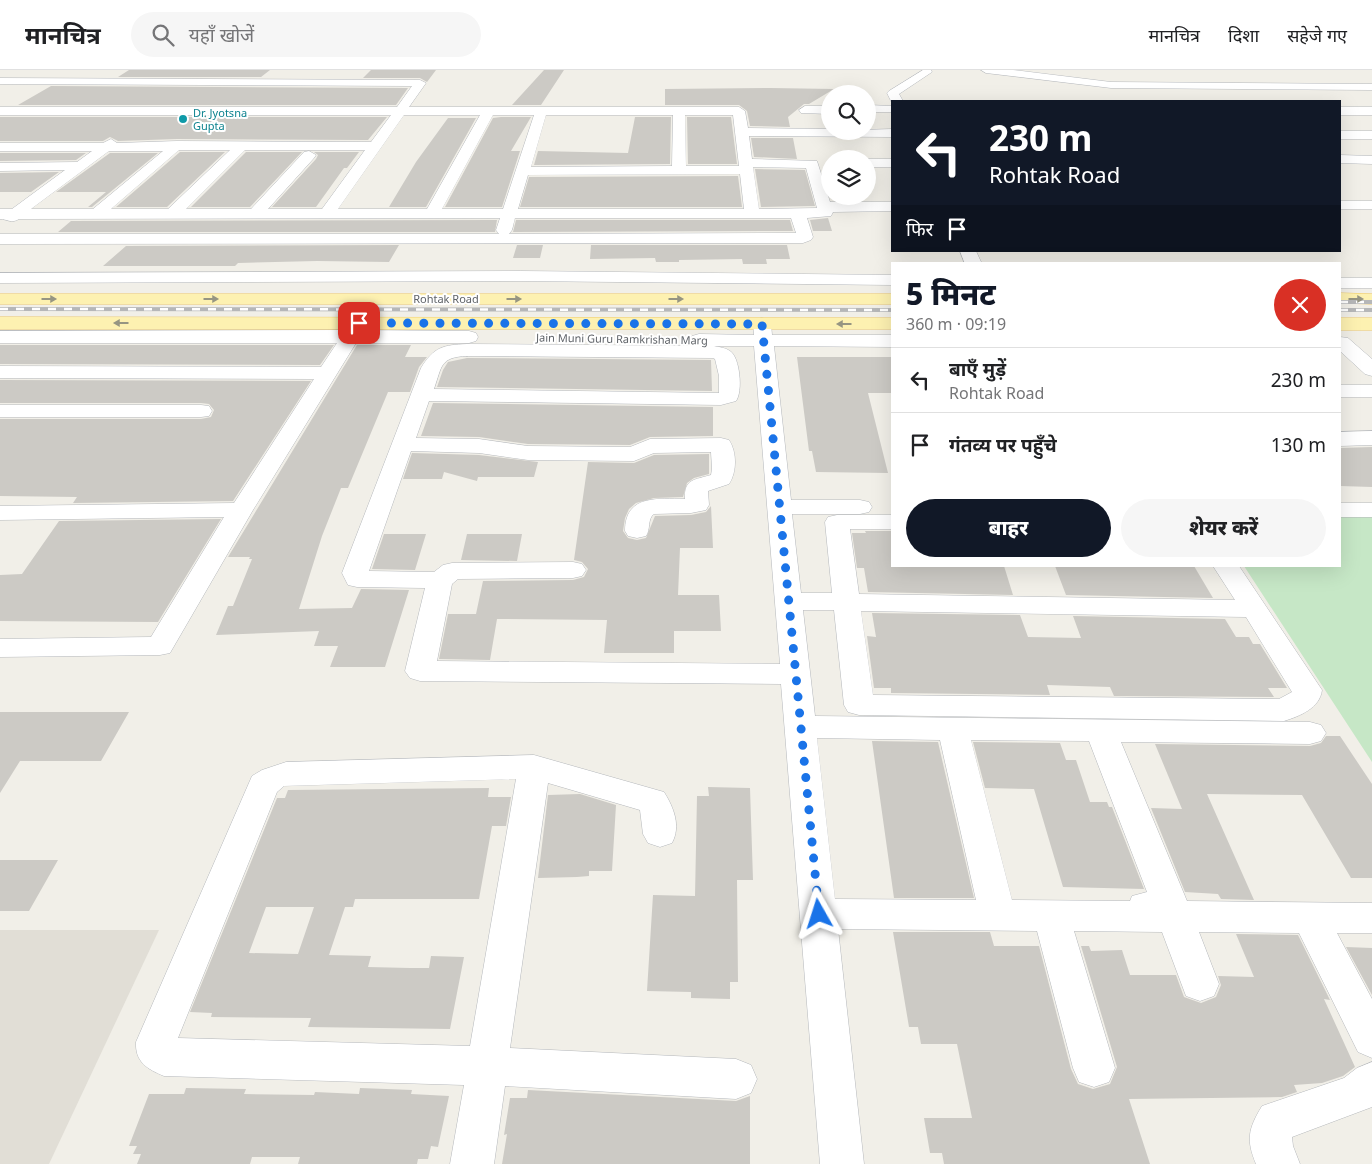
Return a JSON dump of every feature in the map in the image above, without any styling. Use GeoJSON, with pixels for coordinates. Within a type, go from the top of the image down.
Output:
{"type":"FeatureCollection","features":[{"type":"Feature","properties":{"kind":"main road"},"geometry":{"type":"LineString","coordinates":[[1341,298],[1372,299]]}},
{"type":"Feature","properties":{"kind":"main road","name":"Rohtak Road"},"geometry":{"type":"LineString","coordinates":[[0,299],[891,299]]}},
{"type":"Feature","properties":{"kind":"main road","name":"Rohtak Road"},"geometry":{"type":"LineString","coordinates":[[0,323],[763,332],[891,324]]}},
{"type":"Feature","properties":{"kind":"main road"},"geometry":{"type":"LineString","coordinates":[[1341,336],[1372,324]]}},
{"type":"Feature","properties":{"kind":"street"},"geometry":{"type":"LineString","coordinates":[[4,83],[31,70]]}},
{"type":"Feature","properties":{"kind":"street"},"geometry":{"type":"LineString","coordinates":[[137,123],[206,70]]}},
{"type":"Feature","properties":{"kind":"street"},"geometry":{"type":"LineString","coordinates":[[986,70],[1098,84],[1372,87]]}},
{"type":"Feature","properties":{"kind":"street"},"geometry":{"type":"LineString","coordinates":[[896,100],[893,93],[926,72]]}},
{"type":"Feature","properties":{"kind":"street"},"geometry":{"type":"LineString","coordinates":[[1330,74],[1372,99]]}},
{"type":"Feature","properties":{"kind":"street"},"geometry":{"type":"LineString","coordinates":[[4,83],[192,81],[420,83],[328,212]]}},
{"type":"Feature","properties":{"kind":"street"},"geometry":{"type":"LineString","coordinates":[[1098,84],[1105,99]]}},
{"type":"Feature","properties":{"kind":"street"},"geometry":{"type":"LineString","coordinates":[[362,95],[412,94]]}},
{"type":"Feature","properties":{"kind":"street"},"geometry":{"type":"LineString","coordinates":[[876,109],[891,109]]}},
{"type":"Feature","properties":{"kind":"street"},"geometry":{"type":"LineString","coordinates":[[805,110],[821,110]]}},
{"type":"Feature","properties":{"kind":"street"},"geometry":{"type":"LineString","coordinates":[[0,112],[739,111],[752,214]]}},
{"type":"Feature","properties":{"kind":"street"},"geometry":{"type":"LineString","coordinates":[[1341,111],[1372,112]]}},
{"type":"Feature","properties":{"kind":"street"},"geometry":{"type":"LineString","coordinates":[[433,212],[488,112]]}},
{"type":"Feature","properties":{"kind":"street"},"geometry":{"type":"LineString","coordinates":[[477,299],[502,238],[541,112]]}},
{"type":"Feature","properties":{"kind":"street"},"geometry":{"type":"LineString","coordinates":[[679,112],[679,171]]}},
{"type":"Feature","properties":{"kind":"street"},"geometry":{"type":"LineString","coordinates":[[876,121],[891,121]]}},
{"type":"Feature","properties":{"kind":"street"},"geometry":{"type":"LineString","coordinates":[[741,126],[821,122]]}},
{"type":"Feature","properties":{"kind":"street"},"geometry":{"type":"LineString","coordinates":[[741,126],[891,133]]}},
{"type":"Feature","properties":{"kind":"street"},"geometry":{"type":"LineString","coordinates":[[0,225],[8,214],[80,166],[123,134]]}},
{"type":"Feature","properties":{"kind":"street"},"geometry":{"type":"LineString","coordinates":[[1341,135],[1372,135]]}},
{"type":"Feature","properties":{"kind":"street"},"geometry":{"type":"LineString","coordinates":[[0,154],[6,147],[177,145],[375,146]]}},
{"type":"Feature","properties":{"kind":"street"},"geometry":{"type":"LineString","coordinates":[[98,213],[177,145]]}},
{"type":"Feature","properties":{"kind":"street"},"geometry":{"type":"LineString","coordinates":[[173,213],[242,146]]}},
{"type":"Feature","properties":{"kind":"street"},"geometry":{"type":"LineString","coordinates":[[257,212],[309,155]]}},
{"type":"Feature","properties":{"kind":"street"},"geometry":{"type":"LineString","coordinates":[[1341,159],[1372,160]]}},
{"type":"Feature","properties":{"kind":"street"},"geometry":{"type":"LineString","coordinates":[[876,163],[891,163]]}},
{"type":"Feature","properties":{"kind":"street"},"geometry":{"type":"LineString","coordinates":[[8,214],[433,212],[824,214],[826,212],[825,207],[812,164]]}},
{"type":"Feature","properties":{"kind":"street"},"geometry":{"type":"LineString","coordinates":[[522,171],[679,171],[821,164]]}},
{"type":"Feature","properties":{"kind":"street"},"geometry":{"type":"LineString","coordinates":[[0,167],[80,166]]}},
{"type":"Feature","properties":{"kind":"street"},"geometry":{"type":"LineString","coordinates":[[580,213],[589,171]]}},
{"type":"Feature","properties":{"kind":"street"},"geometry":{"type":"LineString","coordinates":[[1341,205],[1372,205]]}},
{"type":"Feature","properties":{"kind":"street"},"geometry":{"type":"LineString","coordinates":[[825,207],[891,207]]}},
{"type":"Feature","properties":{"kind":"street"},"geometry":{"type":"LineString","coordinates":[[798,214],[805,237],[800,258],[807,299]]}},
{"type":"Feature","properties":{"kind":"street"},"geometry":{"type":"LineString","coordinates":[[0,239],[502,238],[800,258],[891,280]]}},
{"type":"Feature","properties":{"kind":"street"},"geometry":{"type":"LineString","coordinates":[[0,278],[491,263],[800,258]]}},
{"type":"Feature","properties":{"kind":"street"},"geometry":{"type":"LineString","coordinates":[[1341,283],[1372,283]]}},
{"type":"Feature","properties":{"kind":"street"},"geometry":{"type":"LineString","coordinates":[[763,332],[842,1164]]}},
{"type":"Feature","properties":{"kind":"street","name":"Jain Muni Guru Ramkrishan Marg"},"geometry":{"type":"LineString","coordinates":[[0,337],[448,337],[763,332],[891,341]]}},
{"type":"Feature","properties":{"kind":"street"},"geometry":{"type":"LineString","coordinates":[[0,648],[160,646],[242,510],[351,336]]}},
{"type":"Feature","properties":{"kind":"street"},"geometry":{"type":"LineString","coordinates":[[1341,336],[1372,342]]}},
{"type":"Feature","properties":{"kind":"street"},"geometry":{"type":"LineString","coordinates":[[439,584],[432,580],[356,579],[355,574],[421,396],[448,337]]}},
{"type":"Feature","properties":{"kind":"street"},"geometry":{"type":"LineString","coordinates":[[1341,337],[1372,370]]}},
{"type":"Feature","properties":{"kind":"street"},"geometry":{"type":"LineString","coordinates":[[421,396],[721,399],[729,397],[730,392],[728,364],[724,356],[714,352],[451,350],[438,356]]}},
{"type":"Feature","properties":{"kind":"street"},"geometry":{"type":"LineString","coordinates":[[0,372],[327,373]]}},
{"type":"Feature","properties":{"kind":"street"},"geometry":{"type":"LineString","coordinates":[[1341,391],[1372,391]]}},
{"type":"Feature","properties":{"kind":"street"},"geometry":{"type":"LineString","coordinates":[[0,411],[201,411]]}},
{"type":"Feature","properties":{"kind":"street"},"geometry":{"type":"LineString","coordinates":[[1341,439],[1372,438]]}},
{"type":"Feature","properties":{"kind":"street"},"geometry":{"type":"LineString","coordinates":[[403,444],[479,446],[528,453],[624,454],[634,454],[650,446],[721,445],[724,469],[722,479],[696,488],[697,505],[691,507],[665,506],[643,509],[639,513],[637,531]]}},
{"type":"Feature","properties":{"kind":"street"},"geometry":{"type":"LineString","coordinates":[[779,507],[891,507]]}},
{"type":"Feature","properties":{"kind":"street"},"geometry":{"type":"LineString","coordinates":[[0,513],[242,510]]}},
{"type":"Feature","properties":{"kind":"street"},"geometry":{"type":"LineString","coordinates":[[1341,510],[1372,510]]}},
{"type":"Feature","properties":{"kind":"street"},"geometry":{"type":"LineString","coordinates":[[891,522],[836,522],[859,705],[1284,710],[1306,698],[1307,690],[1227,567]]}},
{"type":"Feature","properties":{"kind":"street"},"geometry":{"type":"LineString","coordinates":[[573,570],[452,571],[439,584],[420,671],[795,674]]}},
{"type":"Feature","properties":{"kind":"street"},"geometry":{"type":"LineString","coordinates":[[788,601],[1254,609]]}},
{"type":"Feature","properties":{"kind":"street"},"geometry":{"type":"LineString","coordinates":[[800,727],[1310,733]]}},
{"type":"Feature","properties":{"kind":"street"},"geometry":{"type":"LineString","coordinates":[[953,729],[995,904]]}},
{"type":"Feature","properties":{"kind":"street"},"geometry":{"type":"LineString","coordinates":[[899,904],[1171,907],[1101,731]]}},
{"type":"Feature","properties":{"kind":"street"},"geometry":{"type":"LineString","coordinates":[[472,1164],[534,767]]}},
{"type":"Feature","properties":{"kind":"street"},"geometry":{"type":"LineString","coordinates":[[660,834],[658,810],[652,801],[534,767],[286,774],[274,778],[264,785],[156,1042],[156,1051],[164,1057],[488,1066],[736,1079]]}},
{"type":"Feature","properties":{"kind":"street"},"geometry":{"type":"LineString","coordinates":[[819,914],[1372,918]]}},
{"type":"Feature","properties":{"kind":"street"},"geometry":{"type":"LineString","coordinates":[[1051,916],[1094,1068]]}},
{"type":"Feature","properties":{"kind":"street"},"geometry":{"type":"LineString","coordinates":[[1174,917],[1200,984]]}},
{"type":"Feature","properties":{"kind":"street"},"geometry":{"type":"LineString","coordinates":[[1310,917],[1372,1039]]}},
{"type":"Feature","properties":{"kind":"street"},"geometry":{"type":"LineString","coordinates":[[1278,1164],[1269,1143],[1270,1132],[1277,1121],[1356,1094],[1372,1082]]}},
{"type":"Feature","properties":{"kind":"shaded area"},"geometry":{"type":"Polygon","coordinates":[[[0,930],[159,930],[49,1164],[0,1164],[0,930]]]}},
{"type":"Feature","properties":{"kind":"green space"},"geometry":{"type":"Polygon","coordinates":[[[1341,510],[1372,510],[1372,762],[1245,567],[1341,567],[1341,510]]]}},
{"type":"Feature","properties":{"kind":"building"},"geometry":{"type":"Polygon","coordinates":[[[129,70],[270,70],[261,77],[118,77],[129,70]]]}},
{"type":"Feature","properties":{"kind":"building"},"geometry":{"type":"Polygon","coordinates":[[[371,70],[436,70],[427,82],[420,78],[363,78],[371,70]]]}},
{"type":"Feature","properties":{"kind":"building"},"geometry":{"type":"Polygon","coordinates":[[[544,70],[564,70],[541,105],[512,105],[544,70]]]}},
{"type":"Feature","properties":{"kind":"building"},"geometry":{"type":"Polygon","coordinates":[[[51,86],[408,88],[396,105],[18,105],[51,86]]]}},
{"type":"Feature","properties":{"kind":"building"},"geometry":{"type":"Polygon","coordinates":[[[665,89],[821,89],[821,97],[809,104],[804,104],[788,117],[790,127],[750,126],[747,111],[739,105],[665,105],[665,89]]]}},
{"type":"Feature","properties":{"kind":"building"},"geometry":{"type":"Polygon","coordinates":[[[0,117],[387,117],[368,140],[177,139],[118,141],[110,137],[103,141],[0,141],[0,117]]]}},
{"type":"Feature","properties":{"kind":"building"},"geometry":{"type":"Polygon","coordinates":[[[531,117],[511,151],[520,151],[502,207],[445,207],[493,118],[531,117]]]}},
{"type":"Feature","properties":{"kind":"building"},"geometry":{"type":"Polygon","coordinates":[[[635,117],[671,117],[670,164],[534,165],[538,151],[628,153],[635,117]]]}},
{"type":"Feature","properties":{"kind":"building"},"geometry":{"type":"Polygon","coordinates":[[[687,117],[731,117],[737,164],[688,164],[687,117]]]}},
{"type":"Feature","properties":{"kind":"building"},"geometry":{"type":"Polygon","coordinates":[[[448,118],[476,118],[426,207],[389,207],[416,162],[448,118]]]}},
{"type":"Feature","properties":{"kind":"building"},"geometry":{"type":"Polygon","coordinates":[[[751,138],[793,138],[797,159],[754,157],[751,138]]]}},
{"type":"Feature","properties":{"kind":"building"},"geometry":{"type":"Polygon","coordinates":[[[180,152],[225,152],[167,207],[116,207],[180,152]]]}},
{"type":"Feature","properties":{"kind":"building"},"geometry":{"type":"Polygon","coordinates":[[[246,152],[302,152],[250,207],[191,207],[246,152]]]}},
{"type":"Feature","properties":{"kind":"building"},"geometry":{"type":"Polygon","coordinates":[[[314,152],[359,152],[347,168],[344,168],[316,207],[272,207],[316,159],[318,155],[314,152]]]}},
{"type":"Feature","properties":{"kind":"building"},"geometry":{"type":"Polygon","coordinates":[[[0,153],[86,153],[76,160],[0,161],[0,153]]]}},
{"type":"Feature","properties":{"kind":"building"},"geometry":{"type":"Polygon","coordinates":[[[110,153],[158,153],[92,207],[88,207],[106,192],[56,192],[110,153]]]}},
{"type":"Feature","properties":{"kind":"building"},"geometry":{"type":"Polygon","coordinates":[[[755,169],[805,170],[815,206],[761,207],[755,169]]]}},
{"type":"Feature","properties":{"kind":"building"},"geometry":{"type":"Polygon","coordinates":[[[59,172],[31,192],[0,192],[0,173],[59,172]]]}},
{"type":"Feature","properties":{"kind":"building"},"geometry":{"type":"Polygon","coordinates":[[[738,176],[742,207],[520,207],[529,177],[738,176]]]}},
{"type":"Feature","properties":{"kind":"building"},"geometry":{"type":"Polygon","coordinates":[[[828,218],[832,231],[813,231],[810,220],[828,218]]]}},
{"type":"Feature","properties":{"kind":"building"},"geometry":{"type":"Polygon","coordinates":[[[497,220],[495,232],[58,232],[71,221],[497,220]]]}},
{"type":"Feature","properties":{"kind":"building"},"geometry":{"type":"Polygon","coordinates":[[[516,220],[790,220],[793,231],[513,232],[516,220]]]}},
{"type":"Feature","properties":{"kind":"building"},"geometry":{"type":"Polygon","coordinates":[[[399,245],[389,262],[317,261],[238,263],[235,266],[103,266],[126,246],[399,245]]]}},
{"type":"Feature","properties":{"kind":"building"},"geometry":{"type":"Polygon","coordinates":[[[517,245],[543,245],[540,258],[513,258],[517,245]]]}},
{"type":"Feature","properties":{"kind":"building"},"geometry":{"type":"Polygon","coordinates":[[[591,245],[787,245],[790,259],[766,259],[767,264],[743,264],[742,259],[656,262],[655,258],[590,259],[591,245]]]}},
{"type":"Feature","properties":{"kind":"building"},"geometry":{"type":"Polygon","coordinates":[[[0,345],[334,345],[320,365],[0,364],[0,345]]]}},
{"type":"Feature","properties":{"kind":"building"},"geometry":{"type":"Polygon","coordinates":[[[357,345],[411,345],[405,357],[427,357],[419,367],[410,392],[388,392],[348,488],[341,488],[322,536],[299,609],[352,608],[361,589],[409,590],[385,667],[330,667],[338,646],[314,646],[319,631],[216,635],[228,606],[233,606],[252,559],[249,559],[250,557],[228,557],[357,345]]]}},
{"type":"Feature","properties":{"kind":"building"},"geometry":{"type":"Polygon","coordinates":[[[797,357],[891,357],[891,393],[868,393],[888,473],[816,472],[812,451],[809,451],[797,357]]]}},
{"type":"Feature","properties":{"kind":"building"},"geometry":{"type":"Polygon","coordinates":[[[467,358],[711,360],[712,391],[437,387],[448,362],[467,358]]]}},
{"type":"Feature","properties":{"kind":"building"},"geometry":{"type":"Polygon","coordinates":[[[0,380],[311,381],[233,501],[73,503],[77,497],[0,496],[0,419],[201,419],[211,417],[214,410],[209,404],[201,403],[0,403],[0,380]]]}},
{"type":"Feature","properties":{"kind":"building"},"geometry":{"type":"Polygon","coordinates":[[[433,403],[713,407],[713,436],[650,437],[630,445],[528,444],[479,437],[421,436],[433,403]]]}},
{"type":"Feature","properties":{"kind":"building"},"geometry":{"type":"Polygon","coordinates":[[[1372,447],[1372,487],[1341,486],[1341,448],[1372,447]]]}},
{"type":"Feature","properties":{"kind":"building"},"geometry":{"type":"Polygon","coordinates":[[[412,453],[479,455],[538,462],[534,477],[478,477],[477,481],[444,472],[442,479],[403,479],[412,453]]]}},
{"type":"Feature","properties":{"kind":"building"},"geometry":{"type":"Polygon","coordinates":[[[709,454],[709,474],[694,478],[687,483],[683,497],[654,498],[636,503],[629,509],[623,531],[628,538],[637,540],[646,538],[655,516],[691,515],[706,512],[711,506],[713,548],[680,548],[678,595],[719,595],[721,631],[674,631],[674,653],[604,653],[607,620],[497,619],[490,660],[439,659],[448,614],[476,614],[483,581],[573,580],[584,577],[588,569],[582,562],[574,560],[588,462],[634,463],[654,455],[709,454]]]}},
{"type":"Feature","properties":{"kind":"building"},"geometry":{"type":"Polygon","coordinates":[[[221,519],[158,622],[0,621],[0,575],[22,574],[59,521],[221,519]]]}},
{"type":"Feature","properties":{"kind":"building"},"geometry":{"type":"Polygon","coordinates":[[[865,531],[891,531],[891,567],[1004,567],[1013,595],[868,592],[864,568],[857,568],[852,533],[866,533],[865,531]]]}},
{"type":"Feature","properties":{"kind":"building"},"geometry":{"type":"Polygon","coordinates":[[[384,534],[426,534],[415,570],[372,569],[384,534]]]}},
{"type":"Feature","properties":{"kind":"building"},"geometry":{"type":"Polygon","coordinates":[[[467,534],[522,534],[517,561],[461,560],[467,534]]]}},
{"type":"Feature","properties":{"kind":"building"},"geometry":{"type":"Polygon","coordinates":[[[1055,567],[1195,567],[1213,598],[1066,595],[1055,567]]]}},
{"type":"Feature","properties":{"kind":"building"},"geometry":{"type":"Polygon","coordinates":[[[872,613],[1020,615],[1028,637],[1081,638],[1073,616],[1225,619],[1236,637],[1249,637],[1253,644],[1260,644],[1287,688],[1268,688],[1274,697],[1114,696],[1110,687],[1047,685],[1050,695],[891,693],[891,688],[874,688],[867,636],[876,637],[872,613]]]}},
{"type":"Feature","properties":{"kind":"building"},"geometry":{"type":"Polygon","coordinates":[[[0,712],[129,712],[101,761],[20,761],[0,793],[0,712]]]}},
{"type":"Feature","properties":{"kind":"building"},"geometry":{"type":"Polygon","coordinates":[[[1326,736],[1340,736],[1372,784],[1372,878],[1351,878],[1302,795],[1207,794],[1254,900],[1221,899],[1218,894],[1185,892],[1151,808],[1182,809],[1155,744],[1310,746],[1321,743],[1326,736]]]}},
{"type":"Feature","properties":{"kind":"building"},"geometry":{"type":"Polygon","coordinates":[[[872,741],[938,742],[974,898],[894,898],[872,741]]]}},
{"type":"Feature","properties":{"kind":"building"},"geometry":{"type":"Polygon","coordinates":[[[973,742],[1060,743],[1066,760],[1076,760],[1090,802],[1107,802],[1109,807],[1112,807],[1144,889],[1063,887],[1034,789],[985,788],[973,742]]]}},
{"type":"Feature","properties":{"kind":"building"},"geometry":{"type":"Polygon","coordinates":[[[708,787],[750,788],[753,880],[737,880],[738,982],[730,982],[730,999],[691,998],[691,992],[647,991],[653,895],[695,896],[697,796],[709,796],[708,787]]]}},
{"type":"Feature","properties":{"kind":"building"},"geometry":{"type":"Polygon","coordinates":[[[489,788],[488,797],[511,797],[506,826],[492,826],[479,899],[355,899],[353,907],[345,907],[329,955],[371,956],[368,967],[410,968],[429,968],[431,956],[464,957],[450,1029],[308,1027],[311,1018],[211,1017],[212,1013],[190,1012],[277,798],[285,798],[288,790],[489,788]],[[266,907],[249,953],[298,954],[314,907],[266,907]]]}},
{"type":"Feature","properties":{"kind":"building"},"geometry":{"type":"Polygon","coordinates":[[[580,794],[616,805],[612,871],[589,871],[589,876],[538,878],[548,795],[580,794]]]}},
{"type":"Feature","properties":{"kind":"building"},"geometry":{"type":"Polygon","coordinates":[[[0,860],[58,860],[29,911],[0,911],[0,860]]]}},
{"type":"Feature","properties":{"kind":"building"},"geometry":{"type":"Polygon","coordinates":[[[893,932],[990,932],[994,946],[1039,946],[1071,1069],[1078,1084],[1093,1089],[1110,1084],[1117,1067],[1081,946],[1089,946],[1091,951],[1122,950],[1130,975],[1176,975],[1184,997],[1201,1003],[1216,997],[1221,985],[1218,976],[1254,977],[1236,934],[1298,935],[1330,1000],[1324,999],[1355,1067],[1343,1076],[1322,1083],[1294,1085],[1297,1092],[1282,1097],[1129,1099],[1150,1164],[944,1164],[942,1153],[930,1153],[924,1118],[972,1118],[957,1044],[921,1044],[918,1027],[909,1027],[893,932]]]}},
{"type":"Feature","properties":{"kind":"building"},"geometry":{"type":"Polygon","coordinates":[[[1346,947],[1372,948],[1372,995],[1346,947]]]}},
{"type":"Feature","properties":{"kind":"building"},"geometry":{"type":"Polygon","coordinates":[[[186,1088],[246,1089],[244,1094],[314,1095],[315,1092],[359,1094],[360,1088],[412,1090],[411,1094],[449,1096],[438,1147],[431,1146],[428,1159],[418,1159],[417,1164],[298,1164],[300,1157],[252,1157],[250,1164],[137,1164],[141,1154],[133,1154],[137,1146],[129,1146],[149,1094],[184,1094],[186,1088]]]}},
{"type":"Feature","properties":{"kind":"building"},"geometry":{"type":"Polygon","coordinates":[[[528,1090],[736,1101],[750,1096],[750,1164],[502,1164],[507,1134],[504,1135],[510,1098],[527,1098],[528,1090]]]}},
{"type":"Feature","properties":{"kind":"railway"},"geometry":{"type":"LineString","coordinates":[[1341,302],[1372,302]]}},
{"type":"Feature","properties":{"kind":"railway"},"geometry":{"type":"LineString","coordinates":[[0,309],[891,310]]}},
{"type":"Feature","properties":{"kind":"railway"},"geometry":{"type":"LineString","coordinates":[[1341,310],[1372,310]]}},
{"type":"Feature","properties":{"kind":"place","name":"Dr. Jyotsna Gupta"},"geometry":{"type":"Point","coordinates":[183,119]}},
{"type":"Feature","properties":{"kind":"route"},"geometry":{"type":"LineString","coordinates":[[359,323],[762,324],[819,914]]}}]}
